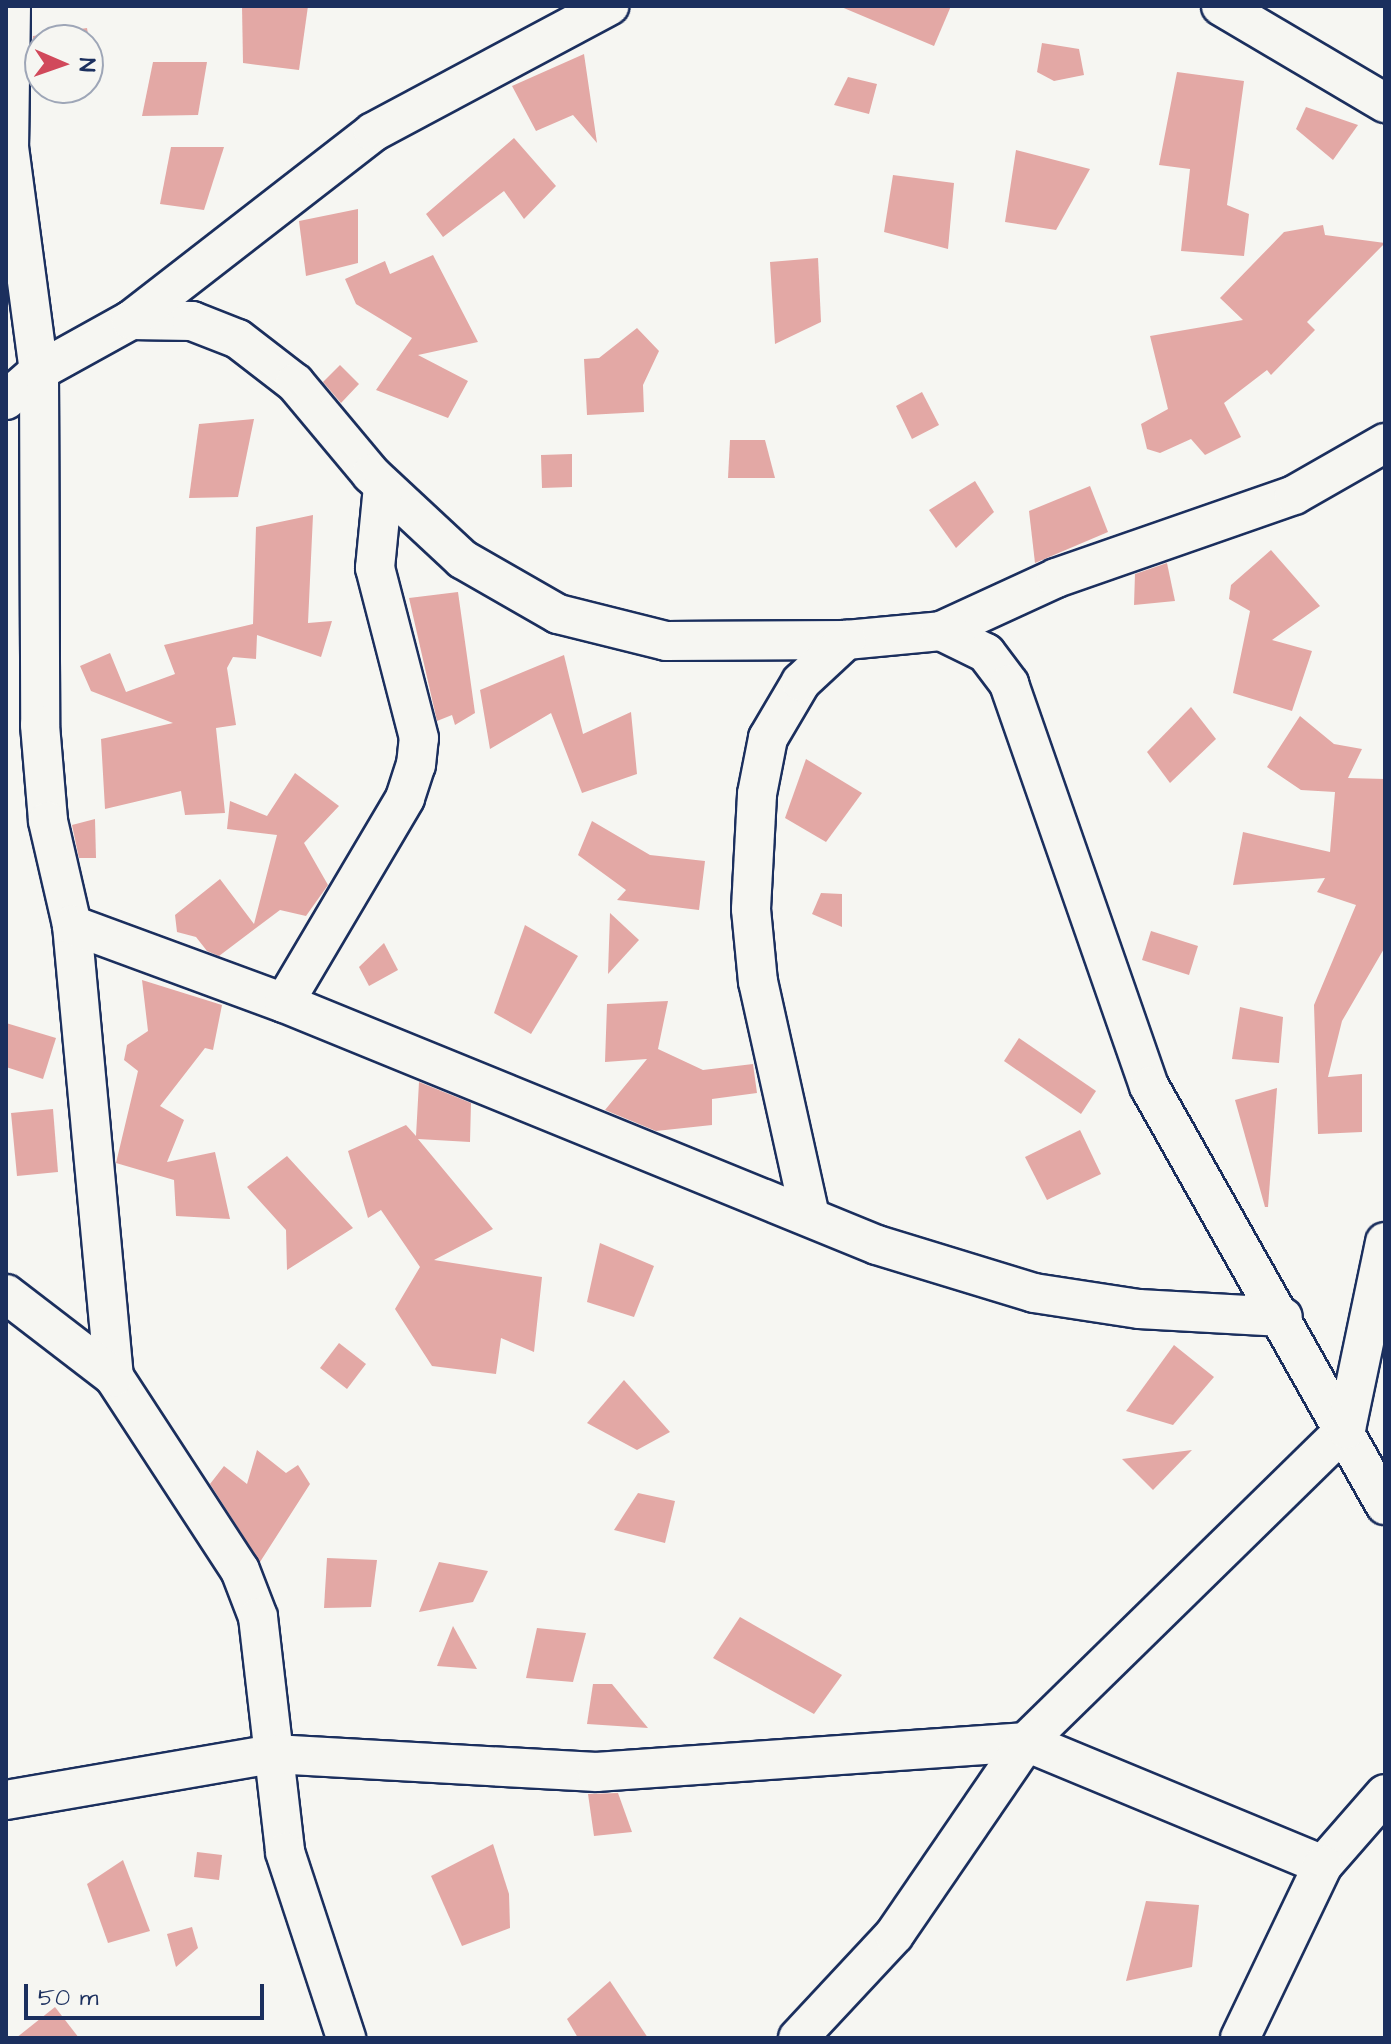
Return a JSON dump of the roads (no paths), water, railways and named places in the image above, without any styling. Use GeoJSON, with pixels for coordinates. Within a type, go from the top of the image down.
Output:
{"type":"FeatureCollection","features":[{"type":"Feature","properties":{"kind":"street"},"geometry":{"type":"LineString","coordinates":[[11,6],[8,152],[39,371],[40,725],[48,821],[72,925],[114,1377]]}},
{"type":"Feature","properties":{"kind":"street"},"geometry":{"type":"LineString","coordinates":[[6,400],[39,371],[131,320],[373,132],[609,6]]}},
{"type":"Feature","properties":{"kind":"street"},"geometry":{"type":"LineString","coordinates":[[1221,6],[1385,103]]}},
{"type":"Feature","properties":{"kind":"street"},"geometry":{"type":"LineString","coordinates":[[131,320],[192,321],[238,339],[295,383],[383,486],[462,559],[558,614],[666,641],[846,640],[941,631],[1056,578],[1294,495],[1385,443]]}},
{"type":"Feature","properties":{"kind":"street"},"geometry":{"type":"LineString","coordinates":[[284,1003],[405,798],[416,765],[419,738],[375,568],[383,486]]}},
{"type":"Feature","properties":{"kind":"street"},"geometry":{"type":"LineString","coordinates":[[941,631],[986,653],[1009,684],[1149,1086],[1283,1317],[1385,1505]]}},
{"type":"Feature","properties":{"kind":"street"},"geometry":{"type":"LineString","coordinates":[[810,1216],[758,982],[751,909],[757,794],[768,738],[801,682],[846,640]]}},
{"type":"Feature","properties":{"kind":"street"},"geometry":{"type":"LineString","coordinates":[[72,925],[284,1003],[810,1216],[1034,1293],[1139,1309],[1283,1317]]}},
{"type":"Feature","properties":{"kind":"street"},"geometry":{"type":"LineString","coordinates":[[798,2038],[894,1935],[1026,1742],[1346,1429],[1385,1242]]}},
{"type":"Feature","properties":{"kind":"street"},"geometry":{"type":"LineString","coordinates":[[6,1294],[114,1377],[240,1570],[258,1617],[285,1852],[346,2038]]}},
{"type":"Feature","properties":{"kind":"street"},"geometry":{"type":"LineString","coordinates":[[6,1800],[273,1754],[597,1772],[1026,1742],[1323,1865]]}},
{"type":"Feature","properties":{"kind":"street"},"geometry":{"type":"LineString","coordinates":[[1240,2038],[1323,1865],[1383,1803]]}}]}
